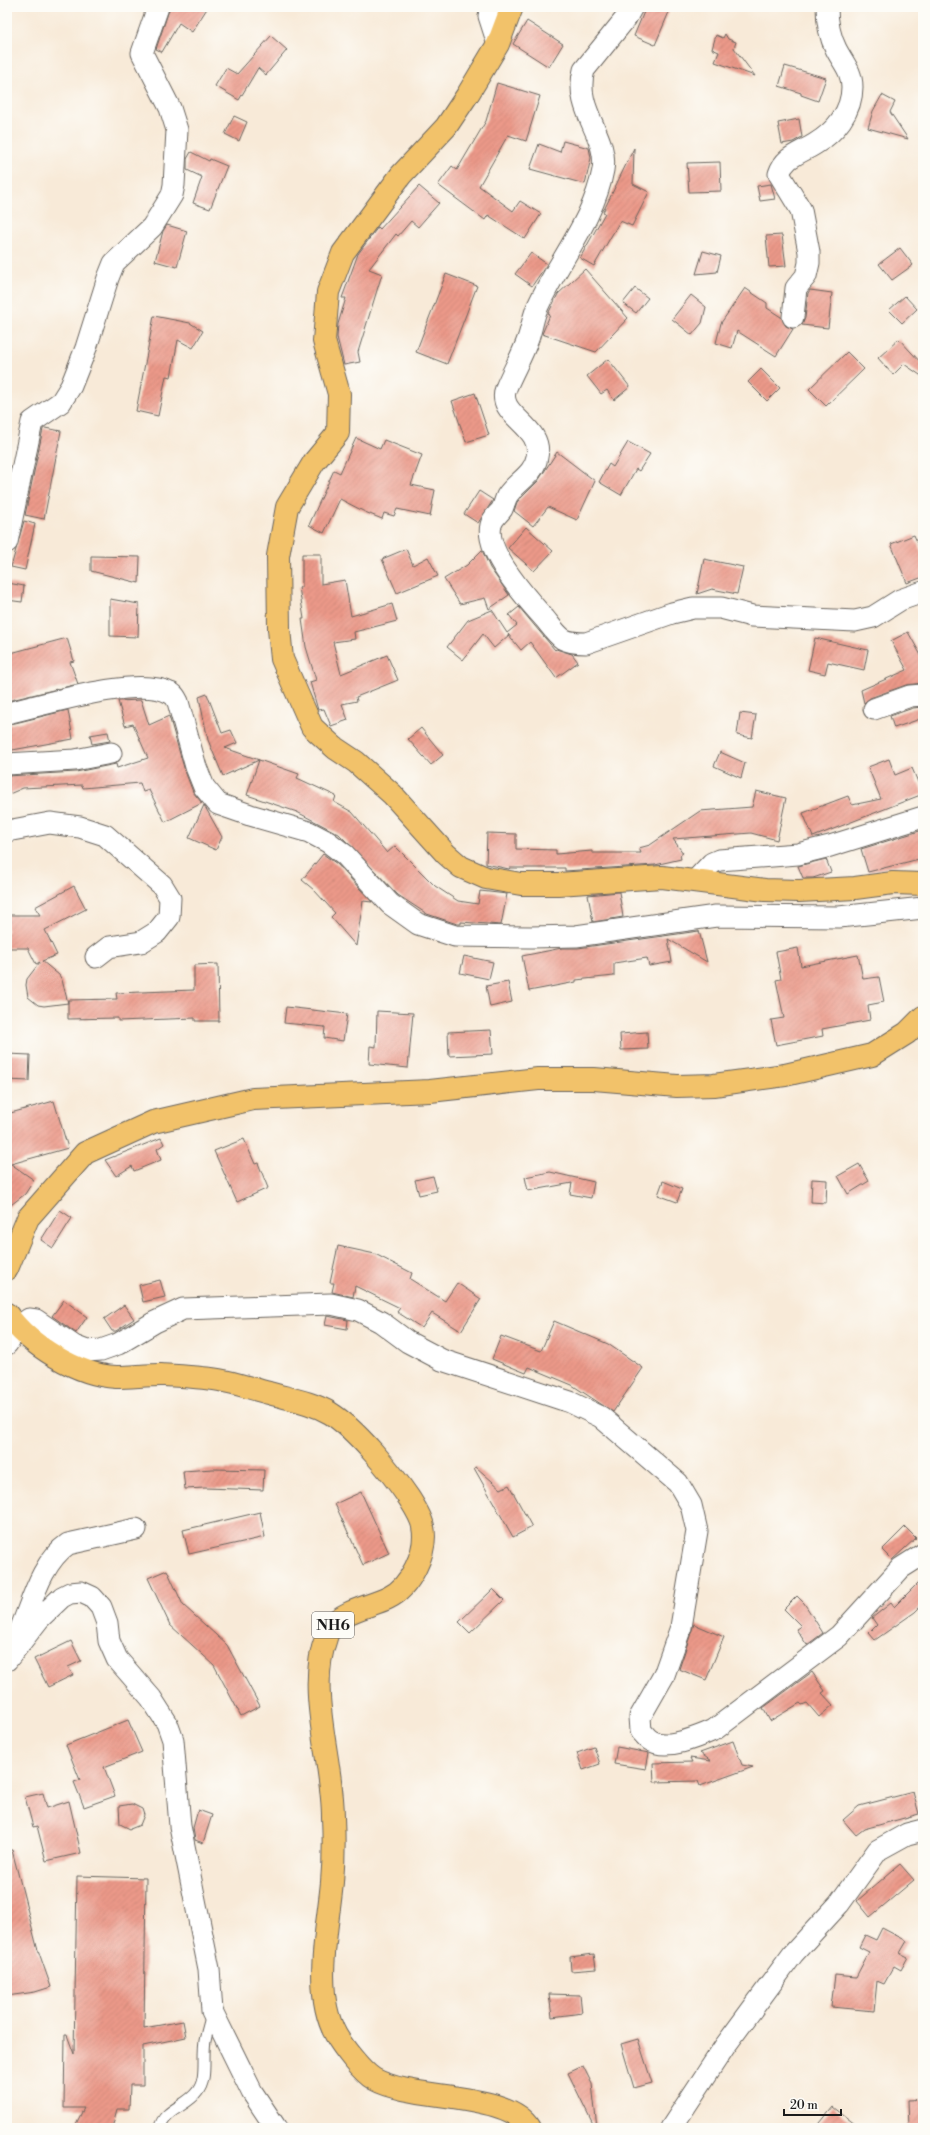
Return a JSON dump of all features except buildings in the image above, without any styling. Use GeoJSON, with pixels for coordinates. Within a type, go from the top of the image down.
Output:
{"type":"FeatureCollection","features":[{"type":"Feature","properties":{"kind":"main road"},"geometry":{"type":"LineString","coordinates":[[512,7],[498,44],[468,94],[446,127],[401,175],[343,253],[328,292],[324,341],[339,394],[340,420],[338,433],[314,462],[287,507],[278,556],[279,629],[282,660],[312,727],[335,748],[356,762],[392,794],[446,854],[462,867],[486,878],[521,884],[558,884],[662,877],[696,880],[765,890],[799,891],[849,888],[893,883],[923,884]]}},
{"type":"Feature","properties":{"kind":"main road"},"geometry":{"type":"LineString","coordinates":[[7,1269],[28,1218],[85,1153],[153,1122],[253,1099],[430,1091],[538,1078],[594,1079],[677,1086],[714,1085],[785,1075],[872,1055],[907,1033],[923,1017]]}},
{"type":"Feature","properties":{"kind":"main road","name":"NH6"},"geometry":{"type":"LineString","coordinates":[[10,1329],[63,1361],[88,1372],[114,1377],[161,1375],[218,1380],[308,1403],[333,1415],[364,1443],[395,1478],[412,1502],[424,1526],[423,1550],[413,1574],[392,1596],[351,1612],[330,1627],[322,1650],[317,1679],[334,1814],[332,1880],[324,1953],[325,1999],[335,2033],[370,2077],[398,2089],[450,2097],[510,2110],[525,2120],[530,2128]]}},
{"type":"Feature","properties":{"kind":"street"},"geometry":{"type":"LineString","coordinates":[[7,542],[32,422],[61,402],[71,386],[86,348],[114,262],[152,227],[172,195],[174,185],[177,130],[170,108],[142,53],[158,7]]}},
{"type":"Feature","properties":{"kind":"street"},"geometry":{"type":"LineString","coordinates":[[491,7],[489,16],[498,44]]}},
{"type":"Feature","properties":{"kind":"street"},"geometry":{"type":"LineString","coordinates":[[632,7],[626,18],[584,70],[581,80],[582,94],[586,108],[603,153],[603,168],[581,226],[537,308],[521,357],[506,388],[506,404],[510,411],[533,434],[538,446],[535,465],[507,496],[502,509],[494,516],[491,524],[492,540],[497,552],[515,585],[563,639],[575,643],[586,643],[672,613],[693,608],[721,608],[752,616],[855,621],[872,617],[900,600],[923,592]]}},
{"type":"Feature","properties":{"kind":"street"},"geometry":{"type":"LineString","coordinates":[[792,317],[796,288],[806,276],[809,263],[809,252],[801,210],[779,174],[783,164],[792,155],[815,144],[828,135],[841,122],[851,101],[852,88],[850,72],[836,48],[827,25],[827,7]]}},
{"type":"Feature","properties":{"kind":"street"},"geometry":{"type":"LineString","coordinates":[[7,713],[98,690],[137,688],[164,690],[172,693],[178,702],[196,767],[204,787],[218,804],[250,816],[309,832],[328,842],[345,855],[390,904],[418,924],[455,936],[576,936],[716,916],[839,917],[923,908]]}},
{"type":"Feature","properties":{"kind":"street"},"geometry":{"type":"LineString","coordinates":[[874,710],[910,696],[923,694]]}},
{"type":"Feature","properties":{"kind":"street"},"geometry":{"type":"LineString","coordinates":[[7,764],[75,760],[112,753]]}},
{"type":"Feature","properties":{"kind":"street"},"geometry":{"type":"LineString","coordinates":[[696,880],[712,863],[719,860],[798,854],[830,846],[923,817]]}},
{"type":"Feature","properties":{"kind":"street"},"geometry":{"type":"LineString","coordinates":[[7,831],[50,823],[80,826],[105,835],[162,885],[170,898],[169,916],[157,932],[141,942],[109,947],[96,957]]}},
{"type":"Feature","properties":{"kind":"street"},"geometry":{"type":"LineString","coordinates":[[10,1329],[29,1319],[36,1320],[74,1346],[88,1351],[101,1350],[118,1344],[155,1322],[183,1309],[331,1304],[358,1310],[381,1322],[408,1342],[442,1360],[570,1402],[601,1417],[678,1483],[691,1505],[697,1531],[681,1627],[664,1675],[640,1717],[641,1731],[651,1741],[664,1744],[690,1740],[714,1730],[839,1636],[901,1568],[923,1554]]}},
{"type":"Feature","properties":{"kind":"street"},"geometry":{"type":"LineString","coordinates":[[7,1660],[44,1574],[58,1552],[68,1544],[136,1529]]}},
{"type":"Feature","properties":{"kind":"street"},"geometry":{"type":"LineString","coordinates":[[7,1660],[39,1619],[62,1596],[70,1593],[81,1592],[92,1597],[101,1607],[107,1623],[109,1641],[117,1659],[151,1698],[167,1723],[174,1740],[180,1826],[209,1969],[212,2011],[252,2092],[276,2128]]}},
{"type":"Feature","properties":{"kind":"street"},"geometry":{"type":"LineString","coordinates":[[671,2128],[725,2046],[793,1954],[839,1904],[878,1850],[907,1834],[923,1830]]}},
{"type":"Feature","properties":{"kind":"lane"},"geometry":{"type":"LineString","coordinates":[[160,2128],[166,2116],[189,2101],[198,2092],[202,2082],[205,2041],[212,2011]]}}]}
